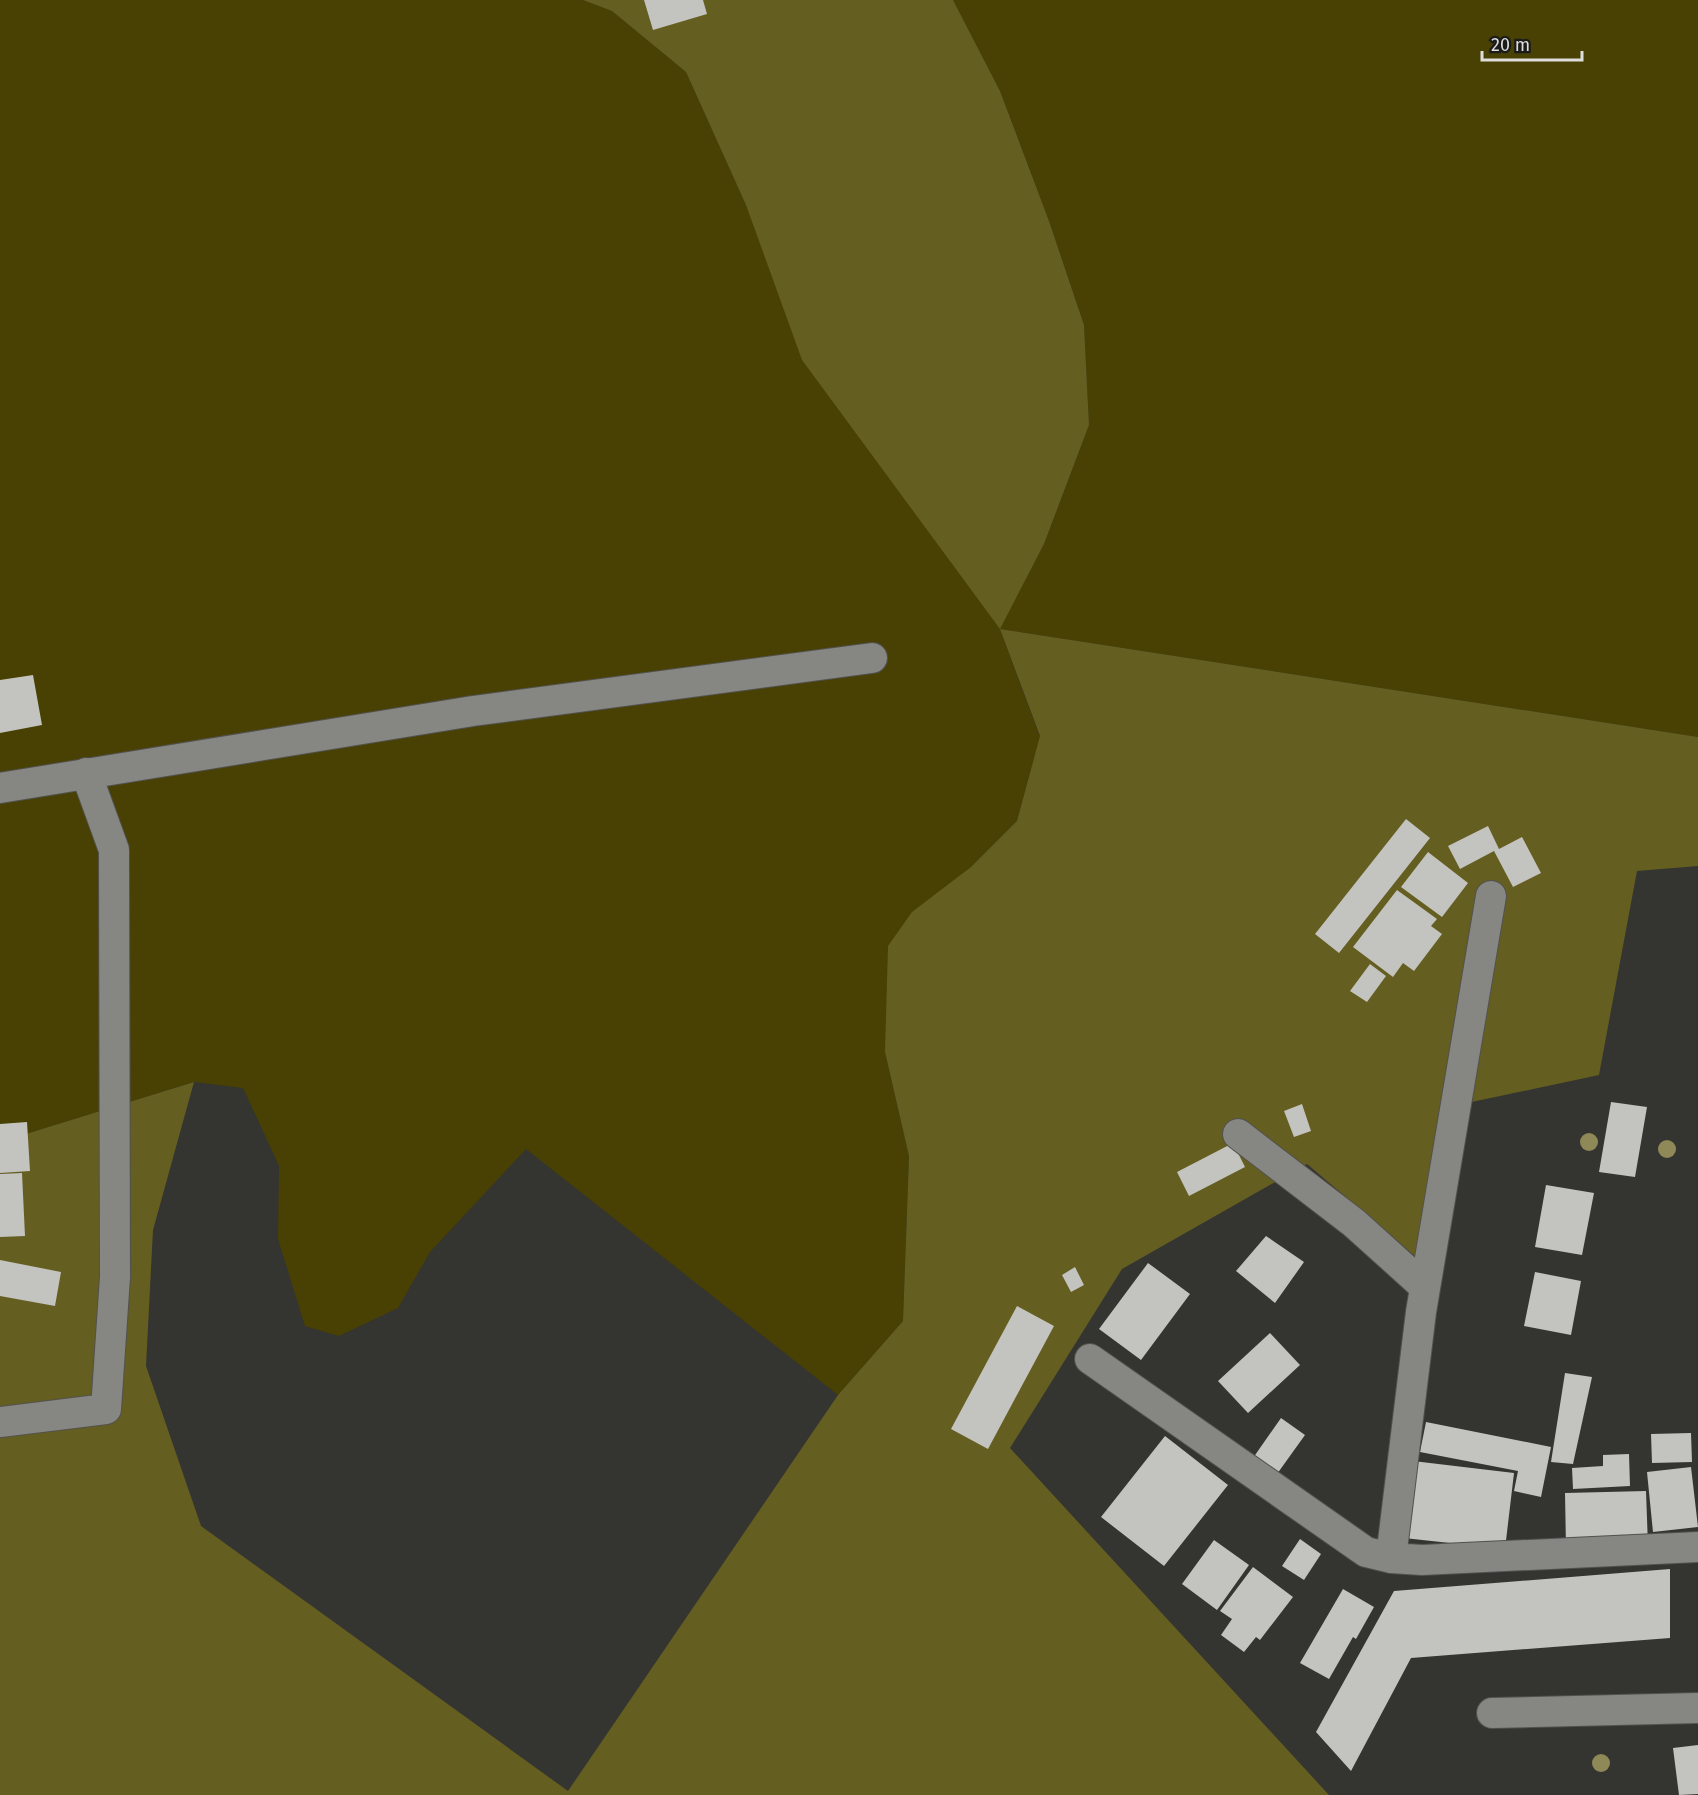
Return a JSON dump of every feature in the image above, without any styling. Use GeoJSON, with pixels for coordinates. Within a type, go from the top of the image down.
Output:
{"type":"FeatureCollection","features":[{"type":"Feature","properties":{"kind":"street"},"geometry":{"type":"LineString","coordinates":[[0,788],[473,711],[872,658]]}},
{"type":"Feature","properties":{"kind":"street"},"geometry":{"type":"LineString","coordinates":[[0,1422],[106,1409],[115,1277],[114,850],[86,773]]}},
{"type":"Feature","properties":{"kind":"street"},"geometry":{"type":"LineString","coordinates":[[1391,1558],[1425,1287],[1491,896]]}},
{"type":"Feature","properties":{"kind":"street"},"geometry":{"type":"LineString","coordinates":[[1238,1134],[1354,1223],[1425,1287]]}},
{"type":"Feature","properties":{"kind":"street"},"geometry":{"type":"LineString","coordinates":[[1090,1359],[1366,1552],[1391,1558],[1422,1560],[1698,1547]]}},
{"type":"Feature","properties":{"kind":"street"},"geometry":{"type":"LineString","coordinates":[[1492,1713],[1698,1708]]}},
{"type":"Feature","properties":{"kind":"shaded area"},"geometry":{"type":"Polygon","coordinates":[[[0,0],[583,0],[612,11],[686,72],[746,205],[1000,628],[1044,544],[1089,425],[1084,325],[1049,221],[1000,91],[953,0],[1698,0],[1698,737],[1000,629],[1040,737],[1017,821],[971,867],[885,1052],[909,1156],[903,1321],[838,1395],[526,1149],[430,1252],[398,1308],[339,1336],[305,1326],[278,1239],[279,1166],[243,1088],[194,1082],[0,1142],[0,0]]]}},
{"type":"Feature","properties":{"kind":"shaded area"},"geometry":{"type":"Polygon","coordinates":[[[583,0],[953,0],[1000,91],[1049,221],[1084,325],[1089,425],[1044,544],[1000,629],[802,360],[746,205],[686,72],[612,11],[583,0]]]}},
{"type":"Feature","properties":{"kind":"shaded area"},"geometry":{"type":"Polygon","coordinates":[[[1000,629],[1698,737],[1698,866],[1637,871],[1599,1075],[1448,1107],[1430,1269],[1307,1164],[1122,1269],[1010,1448],[1329,1795],[0,1795],[0,1142],[194,1082],[153,1230],[146,1366],[201,1526],[568,1791],[838,1395],[903,1321],[909,1156],[885,1052],[888,946],[912,912],[971,867],[1017,821],[1040,736],[1000,629]]]}},
{"type":"Feature","properties":{"kind":"building"},"geometry":{"type":"Polygon","coordinates":[[[644,0],[703,0],[707,14],[653,30],[644,0]]]}},
{"type":"Feature","properties":{"kind":"building"},"geometry":{"type":"Polygon","coordinates":[[[33,675],[42,725],[0,733],[0,680],[33,675]]]}},
{"type":"Feature","properties":{"kind":"building"},"geometry":{"type":"Polygon","coordinates":[[[1406,819],[1430,838],[1339,953],[1315,934],[1406,819]]]}},
{"type":"Feature","properties":{"kind":"building"},"geometry":{"type":"Polygon","coordinates":[[[1488,826],[1499,849],[1522,837],[1541,873],[1513,887],[1494,851],[1460,869],[1448,846],[1488,826]]]}},
{"type":"Feature","properties":{"kind":"building"},"geometry":{"type":"Polygon","coordinates":[[[1428,852],[1468,883],[1442,917],[1401,887],[1428,852]]]}},
{"type":"Feature","properties":{"kind":"building"},"geometry":{"type":"Polygon","coordinates":[[[1397,890],[1437,919],[1431,926],[1442,934],[1414,971],[1403,963],[1393,977],[1353,947],[1397,890]]]}},
{"type":"Feature","properties":{"kind":"building"},"geometry":{"type":"Polygon","coordinates":[[[1370,964],[1386,976],[1367,1002],[1350,991],[1370,964]]]}},
{"type":"Feature","properties":{"kind":"building"},"geometry":{"type":"Polygon","coordinates":[[[1611,1102],[1647,1107],[1635,1177],[1599,1172],[1611,1102]]]}},
{"type":"Feature","properties":{"kind":"building"},"geometry":{"type":"Polygon","coordinates":[[[1302,1104],[1311,1131],[1294,1137],[1284,1111],[1302,1104]]]}},
{"type":"Feature","properties":{"kind":"building"},"geometry":{"type":"Polygon","coordinates":[[[27,1122],[30,1171],[0,1173],[0,1124],[27,1122]]]}},
{"type":"Feature","properties":{"kind":"building"},"geometry":{"type":"Polygon","coordinates":[[[1233,1143],[1245,1167],[1189,1196],[1177,1172],[1233,1143]]]}},
{"type":"Feature","properties":{"kind":"building"},"geometry":{"type":"Polygon","coordinates":[[[22,1173],[25,1236],[0,1237],[0,1174],[22,1173]]]}},
{"type":"Feature","properties":{"kind":"building"},"geometry":{"type":"Polygon","coordinates":[[[1546,1185],[1594,1193],[1582,1255],[1535,1247],[1546,1185]]]}},
{"type":"Feature","properties":{"kind":"building"},"geometry":{"type":"Polygon","coordinates":[[[1266,1236],[1304,1262],[1275,1303],[1236,1271],[1266,1236]]]}},
{"type":"Feature","properties":{"kind":"building"},"geometry":{"type":"Polygon","coordinates":[[[0,1260],[61,1272],[55,1306],[0,1296],[0,1260]]]}},
{"type":"Feature","properties":{"kind":"building"},"geometry":{"type":"Polygon","coordinates":[[[1148,1263],[1190,1294],[1141,1360],[1099,1329],[1148,1263]]]}},
{"type":"Feature","properties":{"kind":"building"},"geometry":{"type":"Polygon","coordinates":[[[1075,1267],[1084,1285],[1071,1292],[1062,1275],[1075,1267]]]}},
{"type":"Feature","properties":{"kind":"building"},"geometry":{"type":"Polygon","coordinates":[[[1535,1272],[1581,1281],[1571,1335],[1524,1326],[1535,1272]]]}},
{"type":"Feature","properties":{"kind":"building"},"geometry":{"type":"Polygon","coordinates":[[[1017,1306],[1054,1326],[988,1449],[951,1429],[1017,1306]]]}},
{"type":"Feature","properties":{"kind":"building"},"geometry":{"type":"Polygon","coordinates":[[[1270,1333],[1300,1365],[1248,1413],[1218,1381],[1270,1333]]]}},
{"type":"Feature","properties":{"kind":"building"},"geometry":{"type":"Polygon","coordinates":[[[1565,1373],[1592,1377],[1573,1464],[1551,1462],[1565,1373]]]}},
{"type":"Feature","properties":{"kind":"building"},"geometry":{"type":"Polygon","coordinates":[[[1281,1418],[1305,1435],[1277,1474],[1253,1458],[1281,1418]]]}},
{"type":"Feature","properties":{"kind":"building"},"geometry":{"type":"Polygon","coordinates":[[[1426,1422],[1551,1447],[1541,1497],[1514,1491],[1518,1471],[1420,1452],[1426,1422]]]}},
{"type":"Feature","properties":{"kind":"building"},"geometry":{"type":"Polygon","coordinates":[[[1691,1433],[1692,1462],[1652,1463],[1651,1434],[1691,1433]]]}},
{"type":"Feature","properties":{"kind":"building"},"geometry":{"type":"Polygon","coordinates":[[[1165,1436],[1228,1485],[1164,1566],[1101,1517],[1165,1436]]]}},
{"type":"Feature","properties":{"kind":"building"},"geometry":{"type":"Polygon","coordinates":[[[1629,1454],[1630,1486],[1573,1489],[1572,1468],[1603,1466],[1603,1455],[1629,1454]]]}},
{"type":"Feature","properties":{"kind":"building"},"geometry":{"type":"Polygon","coordinates":[[[1413,1461],[1514,1473],[1505,1549],[1404,1538],[1413,1461]]]}},
{"type":"Feature","properties":{"kind":"building"},"geometry":{"type":"Polygon","coordinates":[[[1691,1467],[1698,1527],[1653,1532],[1647,1472],[1691,1467]]]}},
{"type":"Feature","properties":{"kind":"building"},"geometry":{"type":"Polygon","coordinates":[[[1646,1491],[1648,1546],[1566,1548],[1565,1493],[1646,1491]]]}},
{"type":"Feature","properties":{"kind":"building"},"geometry":{"type":"Polygon","coordinates":[[[1300,1539],[1321,1554],[1304,1580],[1282,1566],[1300,1539]]]}},
{"type":"Feature","properties":{"kind":"building"},"geometry":{"type":"Polygon","coordinates":[[[1214,1540],[1249,1565],[1217,1610],[1182,1584],[1214,1540]]]}},
{"type":"Feature","properties":{"kind":"building"},"geometry":{"type":"Polygon","coordinates":[[[1253,1567],[1293,1597],[1260,1640],[1256,1637],[1244,1652],[1221,1635],[1232,1619],[1220,1611],[1253,1567]]]}},
{"type":"Feature","properties":{"kind":"building"},"geometry":{"type":"Polygon","coordinates":[[[1670,1569],[1670,1638],[1411,1658],[1351,1771],[1316,1732],[1394,1591],[1670,1569]]]}},
{"type":"Feature","properties":{"kind":"building"},"geometry":{"type":"Polygon","coordinates":[[[1343,1589],[1374,1607],[1356,1639],[1353,1637],[1329,1679],[1300,1663],[1343,1589]]]}},
{"type":"Feature","properties":{"kind":"building"},"geometry":{"type":"Polygon","coordinates":[[[1698,1745],[1698,1794],[1679,1795],[1673,1748],[1698,1745]]]}}]}
